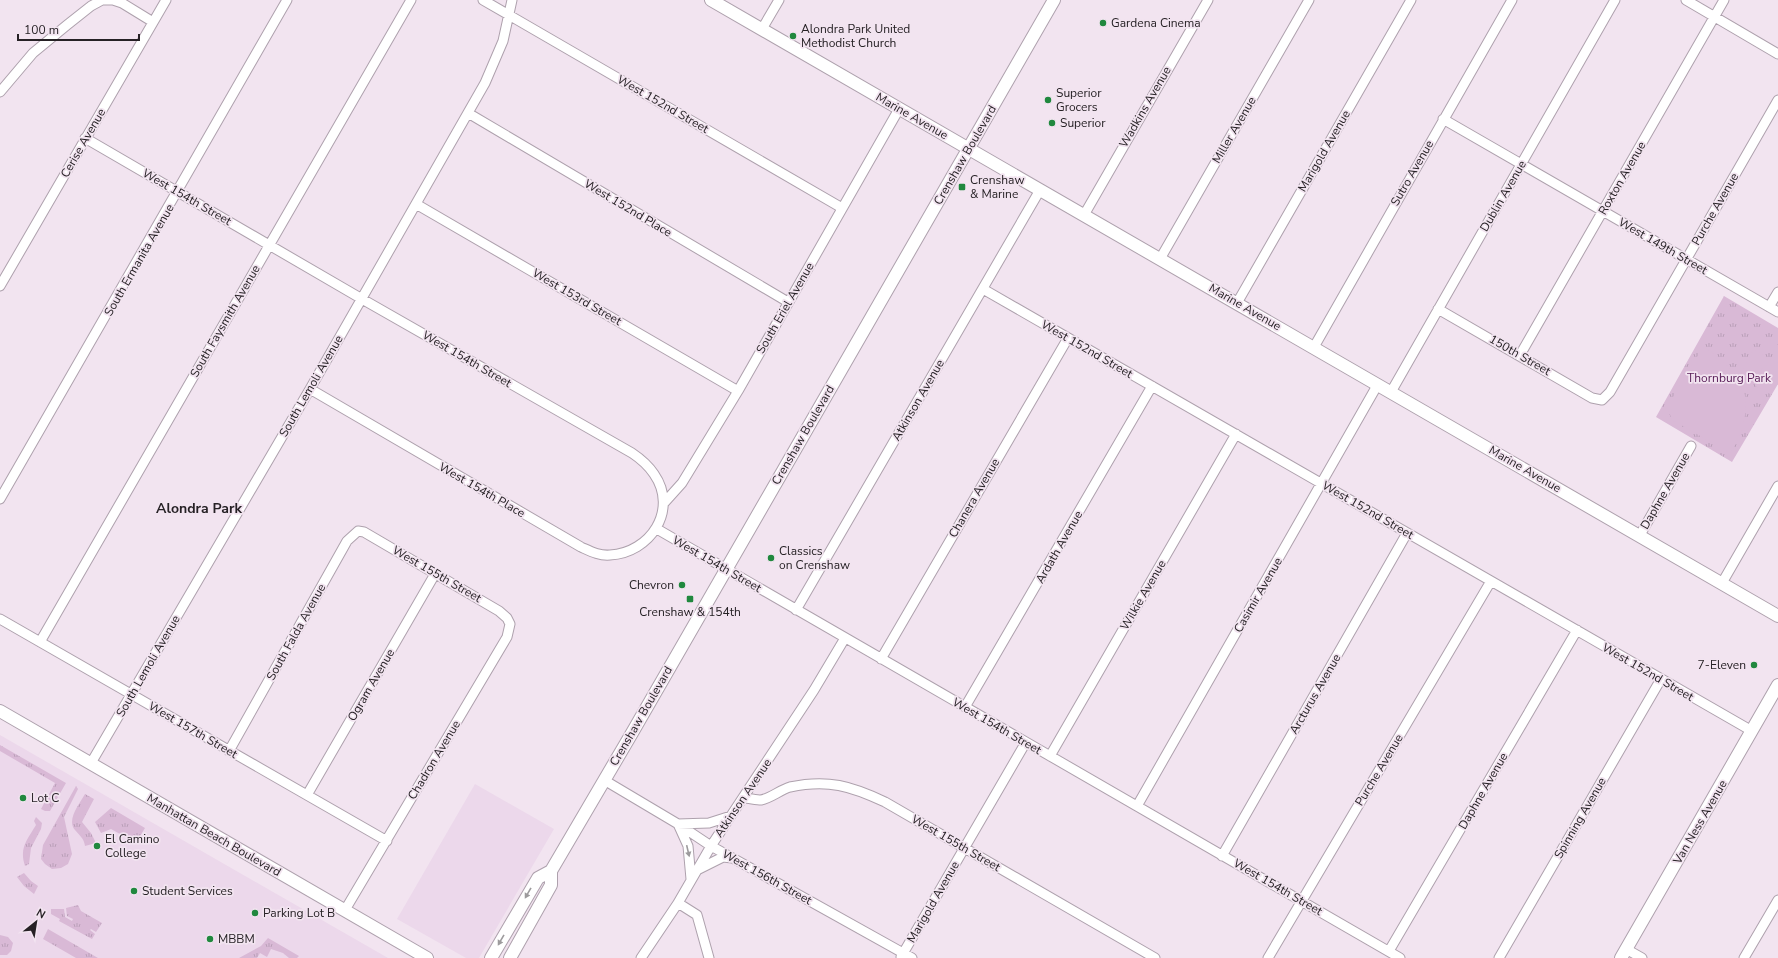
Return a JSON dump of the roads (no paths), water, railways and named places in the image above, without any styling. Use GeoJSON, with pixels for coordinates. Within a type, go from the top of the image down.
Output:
{"type":"FeatureCollection","features":[{"type":"Feature","properties":{"kind":"main road","name":"Marine Avenue"},"geometry":{"type":"LineString","coordinates":[[711,0],[1778,616]]}},
{"type":"Feature","properties":{"kind":"main road","name":"Crenshaw Boulevard"},"geometry":{"type":"LineString","coordinates":[[510,958],[551,885],[551,871],[1054,0]]}},
{"type":"Feature","properties":{"kind":"main road","name":"Van Ness Avenue"},"geometry":{"type":"LineString","coordinates":[[1624,953],[1778,685]]}},
{"type":"Feature","properties":{"kind":"main road","name":"Manhattan Beach Boulevard"},"geometry":{"type":"LineString","coordinates":[[0,711],[428,958]]}},
{"type":"Feature","properties":{"kind":"main road","name":"Crenshaw Boulevard"},"geometry":{"type":"LineString","coordinates":[[491,958],[538,878],[551,871]]}},
{"type":"Feature","properties":{"kind":"street"},"geometry":{"type":"LineString","coordinates":[[0,92],[33,53],[66,25],[91,6],[102,0],[112,0],[122,3],[153,22]]}},
{"type":"Feature","properties":{"kind":"street","name":"Cerise Avenue"},"geometry":{"type":"LineString","coordinates":[[0,286],[166,0]]}},
{"type":"Feature","properties":{"kind":"street","name":"South Ermanita Avenue"},"geometry":{"type":"LineString","coordinates":[[0,499],[288,0]]}},
{"type":"Feature","properties":{"kind":"street","name":"South Faysmith Avenue"},"geometry":{"type":"LineString","coordinates":[[40,642],[411,0]]}},
{"type":"Feature","properties":{"kind":"street","name":"West 152nd Street"},"geometry":{"type":"LineString","coordinates":[[483,0],[842,208]]}},
{"type":"Feature","properties":{"kind":"street","name":"South Lemoli Avenue"},"geometry":{"type":"LineString","coordinates":[[91,764],[310,389],[492,70],[503,41],[512,0]]}},
{"type":"Feature","properties":{"kind":"street"},"geometry":{"type":"LineString","coordinates":[[762,29],[779,0]]}},
{"type":"Feature","properties":{"kind":"street","name":"Wadkins Avenue"},"geometry":{"type":"LineString","coordinates":[[1084,215],[1208,0]]}},
{"type":"Feature","properties":{"kind":"street","name":"Miller Avenue"},"geometry":{"type":"LineString","coordinates":[[1160,259],[1309,0]]}},
{"type":"Feature","properties":{"kind":"street","name":"Marigold Avenue"},"geometry":{"type":"LineString","coordinates":[[1237,303],[1411,0]]}},
{"type":"Feature","properties":{"kind":"street","name":"Sutro Avenue"},"geometry":{"type":"LineString","coordinates":[[1314,347],[1512,0]]}},
{"type":"Feature","properties":{"kind":"street","name":"Dublin Avenue"},"geometry":{"type":"LineString","coordinates":[[1391,392],[1615,0]]}},
{"type":"Feature","properties":{"kind":"street"},"geometry":{"type":"LineString","coordinates":[[1686,0],[1778,54]]}},
{"type":"Feature","properties":{"kind":"street","name":"Roxton Avenue"},"geometry":{"type":"LineString","coordinates":[[1520,355],[1724,0]]}},
{"type":"Feature","properties":{"kind":"street","name":"Purche Avenue"},"geometry":{"type":"LineString","coordinates":[[1602,400],[1610,392],[1778,100]]}},
{"type":"Feature","properties":{"kind":"street","name":"South Eriel Avenue"},"geometry":{"type":"LineString","coordinates":[[664,503],[682,483],[738,391],[899,109]]}},
{"type":"Feature","properties":{"kind":"street","name":"West 152nd Place"},"geometry":{"type":"LineString","coordinates":[[468,113],[788,302]]}},
{"type":"Feature","properties":{"kind":"street","name":"West 149th Street"},"geometry":{"type":"LineString","coordinates":[[1443,119],[1778,312]]}},
{"type":"Feature","properties":{"kind":"street","name":"West 154th Street"},"geometry":{"type":"LineString","coordinates":[[85,138],[362,299],[632,453],[646,463],[655,475],[660,486],[664,503],[657,529],[1400,958]]}},
{"type":"Feature","properties":{"kind":"street","name":"Atkinson Avenue"},"geometry":{"type":"LineString","coordinates":[[796,610],[1040,190]]}},
{"type":"Feature","properties":{"kind":"street","name":"West 153rd Street"},"geometry":{"type":"LineString","coordinates":[[416,204],[738,391]]}},
{"type":"Feature","properties":{"kind":"street","name":"West 152nd Street"},"geometry":{"type":"LineString","coordinates":[[983,289],[1752,731]]}},
{"type":"Feature","properties":{"kind":"street"},"geometry":{"type":"LineString","coordinates":[[1769,307],[1778,292]]}},
{"type":"Feature","properties":{"kind":"street","name":"150th Street"},"geometry":{"type":"LineString","coordinates":[[1438,309],[1520,355],[1592,398],[1602,400]]}},
{"type":"Feature","properties":{"kind":"street","name":"Chanera Avenue"},"geometry":{"type":"LineString","coordinates":[[881,658],[1068,338]]}},
{"type":"Feature","properties":{"kind":"street","name":"Casimir Avenue"},"geometry":{"type":"LineString","coordinates":[[1137,806],[1378,384]]}},
{"type":"Feature","properties":{"kind":"street","name":"Ardath Avenue"},"geometry":{"type":"LineString","coordinates":[[965,707],[1152,386]]}},
{"type":"Feature","properties":{"kind":"street","name":"West 154th Place"},"geometry":{"type":"LineString","coordinates":[[310,389],[580,547],[595,554],[609,555],[626,553],[641,545],[657,529]]}},
{"type":"Feature","properties":{"kind":"street","name":"Wilkie Avenue"},"geometry":{"type":"LineString","coordinates":[[1050,756],[1236,434]]}},
{"type":"Feature","properties":{"kind":"street","name":"Daphne Avenue"},"geometry":{"type":"LineString","coordinates":[[1640,535],[1691,446]]}},
{"type":"Feature","properties":{"kind":"street"},"geometry":{"type":"LineString","coordinates":[[1722,583],[1778,486]]}},
{"type":"Feature","properties":{"kind":"street","name":"South Falda Avenue"},"geometry":{"type":"LineString","coordinates":[[229,751],[347,542],[358,532],[364,532],[374,538]]}},
{"type":"Feature","properties":{"kind":"street","name":"Arcturus Avenue"},"geometry":{"type":"LineString","coordinates":[[1222,856],[1408,533]]}},
{"type":"Feature","properties":{"kind":"street","name":"West 155th Street"},"geometry":{"type":"LineString","coordinates":[[374,538],[499,611]]}},
{"type":"Feature","properties":{"kind":"street","name":"Ogram Avenue"},"geometry":{"type":"LineString","coordinates":[[307,795],[435,574]]}},
{"type":"Feature","properties":{"kind":"street","name":"Purche Avenue"},"geometry":{"type":"LineString","coordinates":[[1268,958],[1491,581]]}},
{"type":"Feature","properties":{"kind":"street","name":"Chadron Avenue"},"geometry":{"type":"LineString","coordinates":[[346,910],[507,637],[510,624],[507,618],[499,611]]}},
{"type":"Feature","properties":{"kind":"street","name":"West 157th Street"},"geometry":{"type":"LineString","coordinates":[[0,619],[387,841]]}},
{"type":"Feature","properties":{"kind":"street","name":"Daphne Avenue"},"geometry":{"type":"LineString","coordinates":[[1388,951],[1577,630]]}},
{"type":"Feature","properties":{"kind":"street","name":"Atkinson Avenue"},"geometry":{"type":"LineString","coordinates":[[641,958],[678,903],[711,846],[814,690],[845,638]]}},
{"type":"Feature","properties":{"kind":"street","name":"Spinning Avenue"},"geometry":{"type":"LineString","coordinates":[[1499,958],[1661,678]]}},
{"type":"Feature","properties":{"kind":"street","name":"Marigold Avenue"},"geometry":{"type":"LineString","coordinates":[[902,955],[1026,742]]}},
{"type":"Feature","properties":{"kind":"street","name":"West 156th Street"},"geometry":{"type":"LineString","coordinates":[[604,780],[678,824],[711,846],[902,955],[912,958]]}},
{"type":"Feature","properties":{"kind":"street","name":"West 155th Street"},"geometry":{"type":"LineString","coordinates":[[743,798],[761,800],[788,788],[802,786],[831,783],[847,786],[885,802],[1155,958]]}},
{"type":"Feature","properties":{"kind":"street"},"geometry":{"type":"LineString","coordinates":[[691,880],[691,864],[688,846],[678,824],[709,822],[731,816]]}},
{"type":"Feature","properties":{"kind":"street"},"geometry":{"type":"LineString","coordinates":[[696,870],[722,857],[733,858]]}},
{"type":"Feature","properties":{"kind":"street"},"geometry":{"type":"LineString","coordinates":[[1744,958],[1778,900]]}},
{"type":"Feature","properties":{"kind":"street"},"geometry":{"type":"LineString","coordinates":[[678,903],[697,915],[709,958]]}},
{"type":"Feature","properties":{"kind":"street"},"geometry":{"type":"LineString","coordinates":[[1624,953],[1642,958]]}},
{"type":"Feature","properties":{"kind":"place","name":"Gardena Cinema"},"geometry":{"type":"Point","coordinates":[1103,23]}},
{"type":"Feature","properties":{"kind":"place","name":"Alondra Park United Methodist Church"},"geometry":{"type":"Point","coordinates":[793,36]}},
{"type":"Feature","properties":{"kind":"place","name":"Superior Grocers"},"geometry":{"type":"Point","coordinates":[1048,100]}},
{"type":"Feature","properties":{"kind":"place","name":"Superior"},"geometry":{"type":"Point","coordinates":[1052,123]}},
{"type":"Feature","properties":{"kind":"place","name":"Crenshaw & Marine"},"geometry":{"type":"Point","coordinates":[962,187]}},
{"type":"Feature","properties":{"kind":"place","name":"Classics on Crenshaw"},"geometry":{"type":"Point","coordinates":[771,558]}},
{"type":"Feature","properties":{"kind":"place","name":"Chevron"},"geometry":{"type":"Point","coordinates":[682,585]}},
{"type":"Feature","properties":{"kind":"place","name":"Crenshaw & 154th"},"geometry":{"type":"Point","coordinates":[690,599]}},
{"type":"Feature","properties":{"kind":"place","name":"7-Eleven"},"geometry":{"type":"Point","coordinates":[1754,665]}},
{"type":"Feature","properties":{"kind":"place","name":"Lot C"},"geometry":{"type":"Point","coordinates":[23,798]}},
{"type":"Feature","properties":{"kind":"place","name":"El Camino College"},"geometry":{"type":"Point","coordinates":[97,846]}},
{"type":"Feature","properties":{"kind":"place","name":"Student Services"},"geometry":{"type":"Point","coordinates":[134,891]}},
{"type":"Feature","properties":{"kind":"place","name":"Parking Lot B"},"geometry":{"type":"Point","coordinates":[255,913]}},
{"type":"Feature","properties":{"kind":"place","name":"MBBM"},"geometry":{"type":"Point","coordinates":[210,939]}},
{"type":"Feature","properties":{"kind":"district","name":"Alondra Park"},"geometry":{"type":"Point","coordinates":[199,508]}},
{"type":"Feature","properties":{"kind":"park label","name":"Thornburg Park"},"geometry":{"type":"Point","coordinates":[1729,378]}}]}
